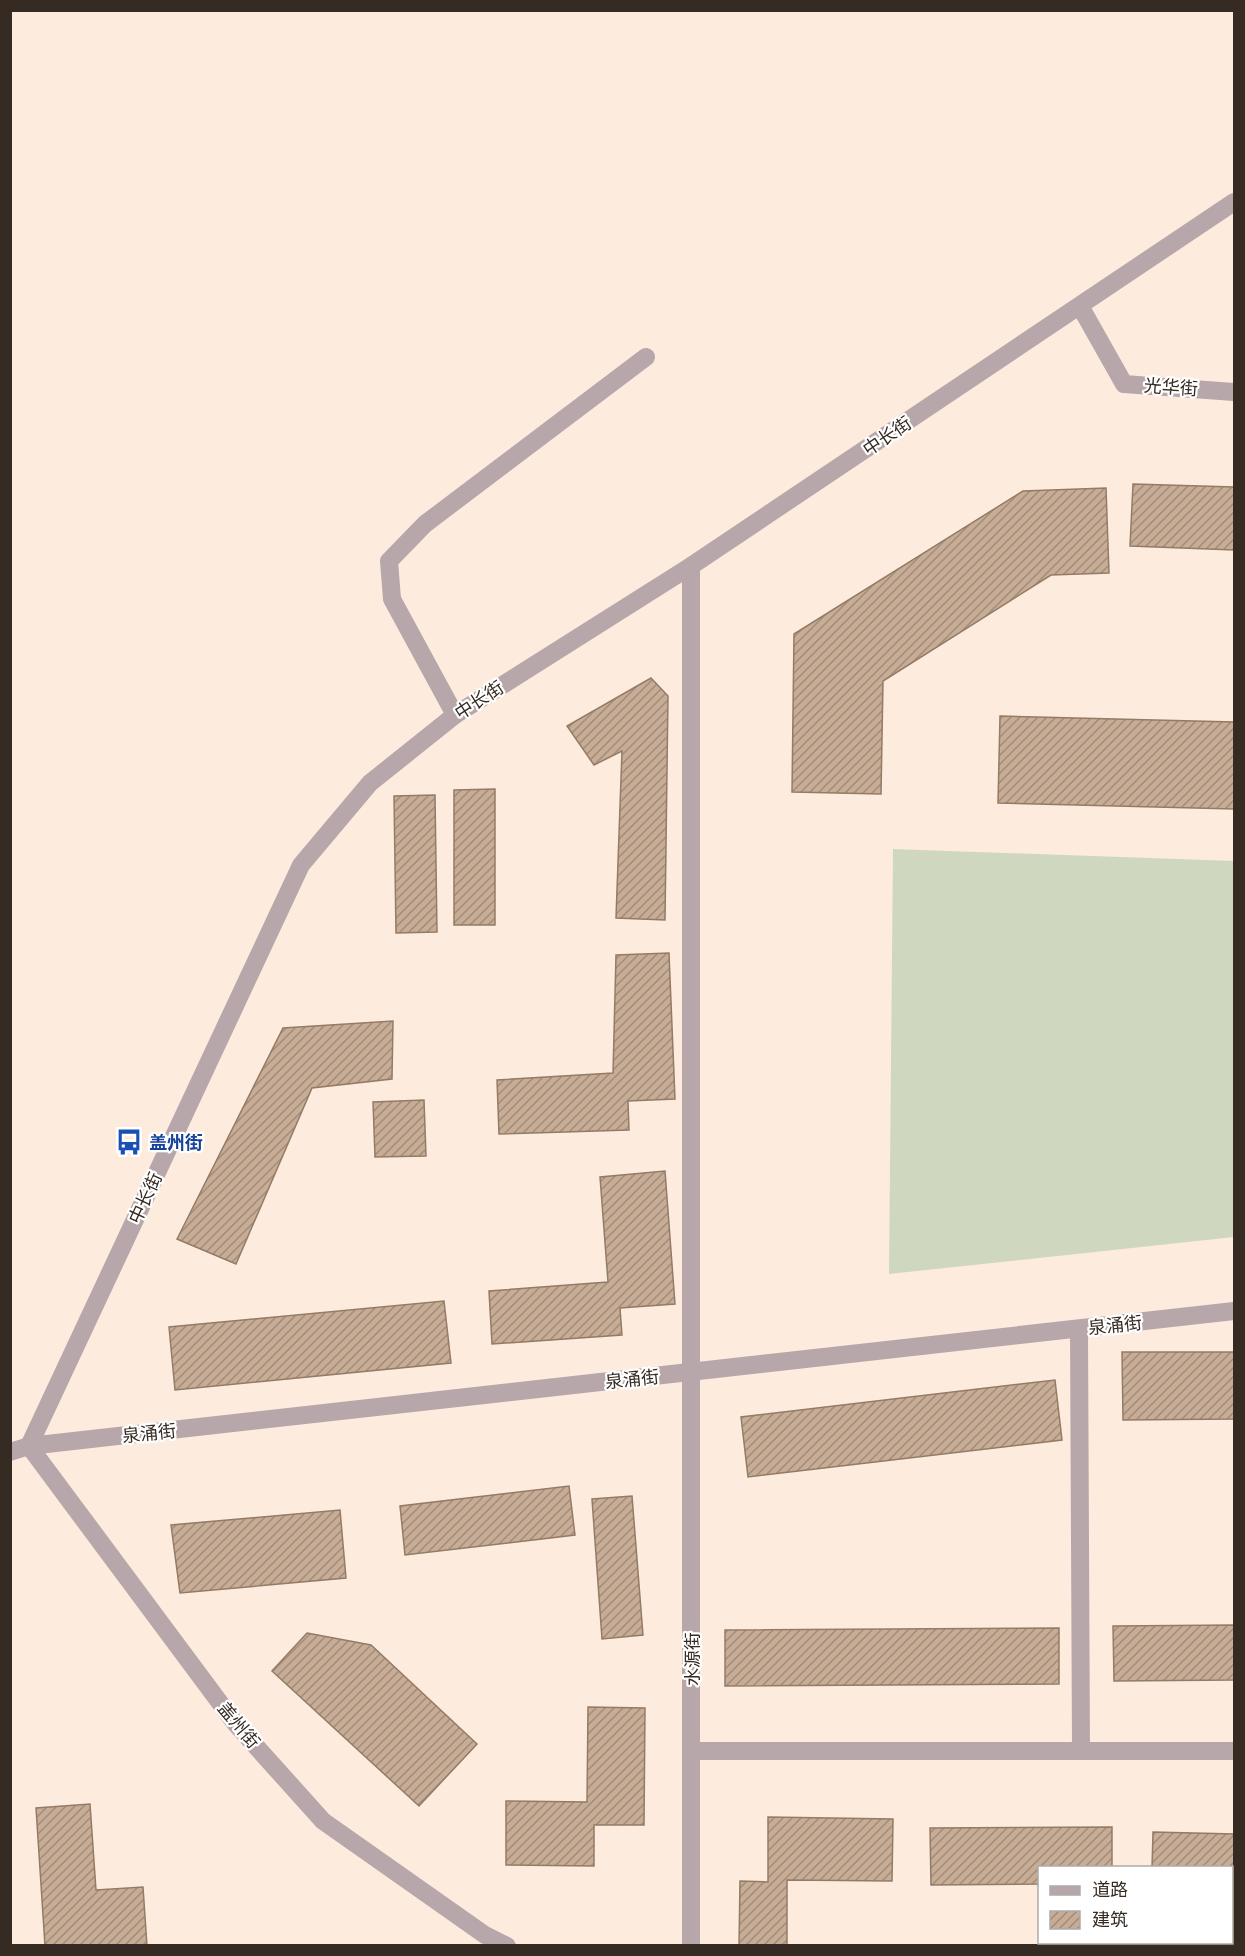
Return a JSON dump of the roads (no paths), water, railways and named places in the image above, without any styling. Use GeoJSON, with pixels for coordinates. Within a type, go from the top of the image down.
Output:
{"type":"FeatureCollection","features":[{"type":"Feature","properties":{"kind":"street","name":"中长街"},"geometry":{"type":"LineString","coordinates":[[29,1446],[301,865],[370,783],[455,715],[692,566],[1234,202]]}},
{"type":"Feature","properties":{"kind":"street","name":"光华街"},"geometry":{"type":"LineString","coordinates":[[1080,306],[1124,384],[1234,392]]}},
{"type":"Feature","properties":{"kind":"street"},"geometry":{"type":"LineString","coordinates":[[455,715],[392,599],[389,561],[426,524],[646,357]]}},
{"type":"Feature","properties":{"kind":"street","name":"水源街"},"geometry":{"type":"LineString","coordinates":[[691,1946],[692,566]]}},
{"type":"Feature","properties":{"kind":"street","name":"泉涌街"},"geometry":{"type":"LineString","coordinates":[[29,1446],[1234,1311]]}},
{"type":"Feature","properties":{"kind":"street"},"geometry":{"type":"LineString","coordinates":[[1078,1329],[1081,1751]]}},
{"type":"Feature","properties":{"kind":"street"},"geometry":{"type":"LineString","coordinates":[[10,1452],[29,1446]]}},
{"type":"Feature","properties":{"kind":"street","name":"盖州街"},"geometry":{"type":"LineString","coordinates":[[29,1446],[235,1723],[323,1821],[485,1935],[507,1946]]}},
{"type":"Feature","properties":{"kind":"street"},"geometry":{"type":"LineString","coordinates":[[692,1751],[1234,1751]]}},
{"type":"Feature","properties":{"kind":"place","name":"盖州街"},"geometry":{"type":"Point","coordinates":[129,1142]}}]}
